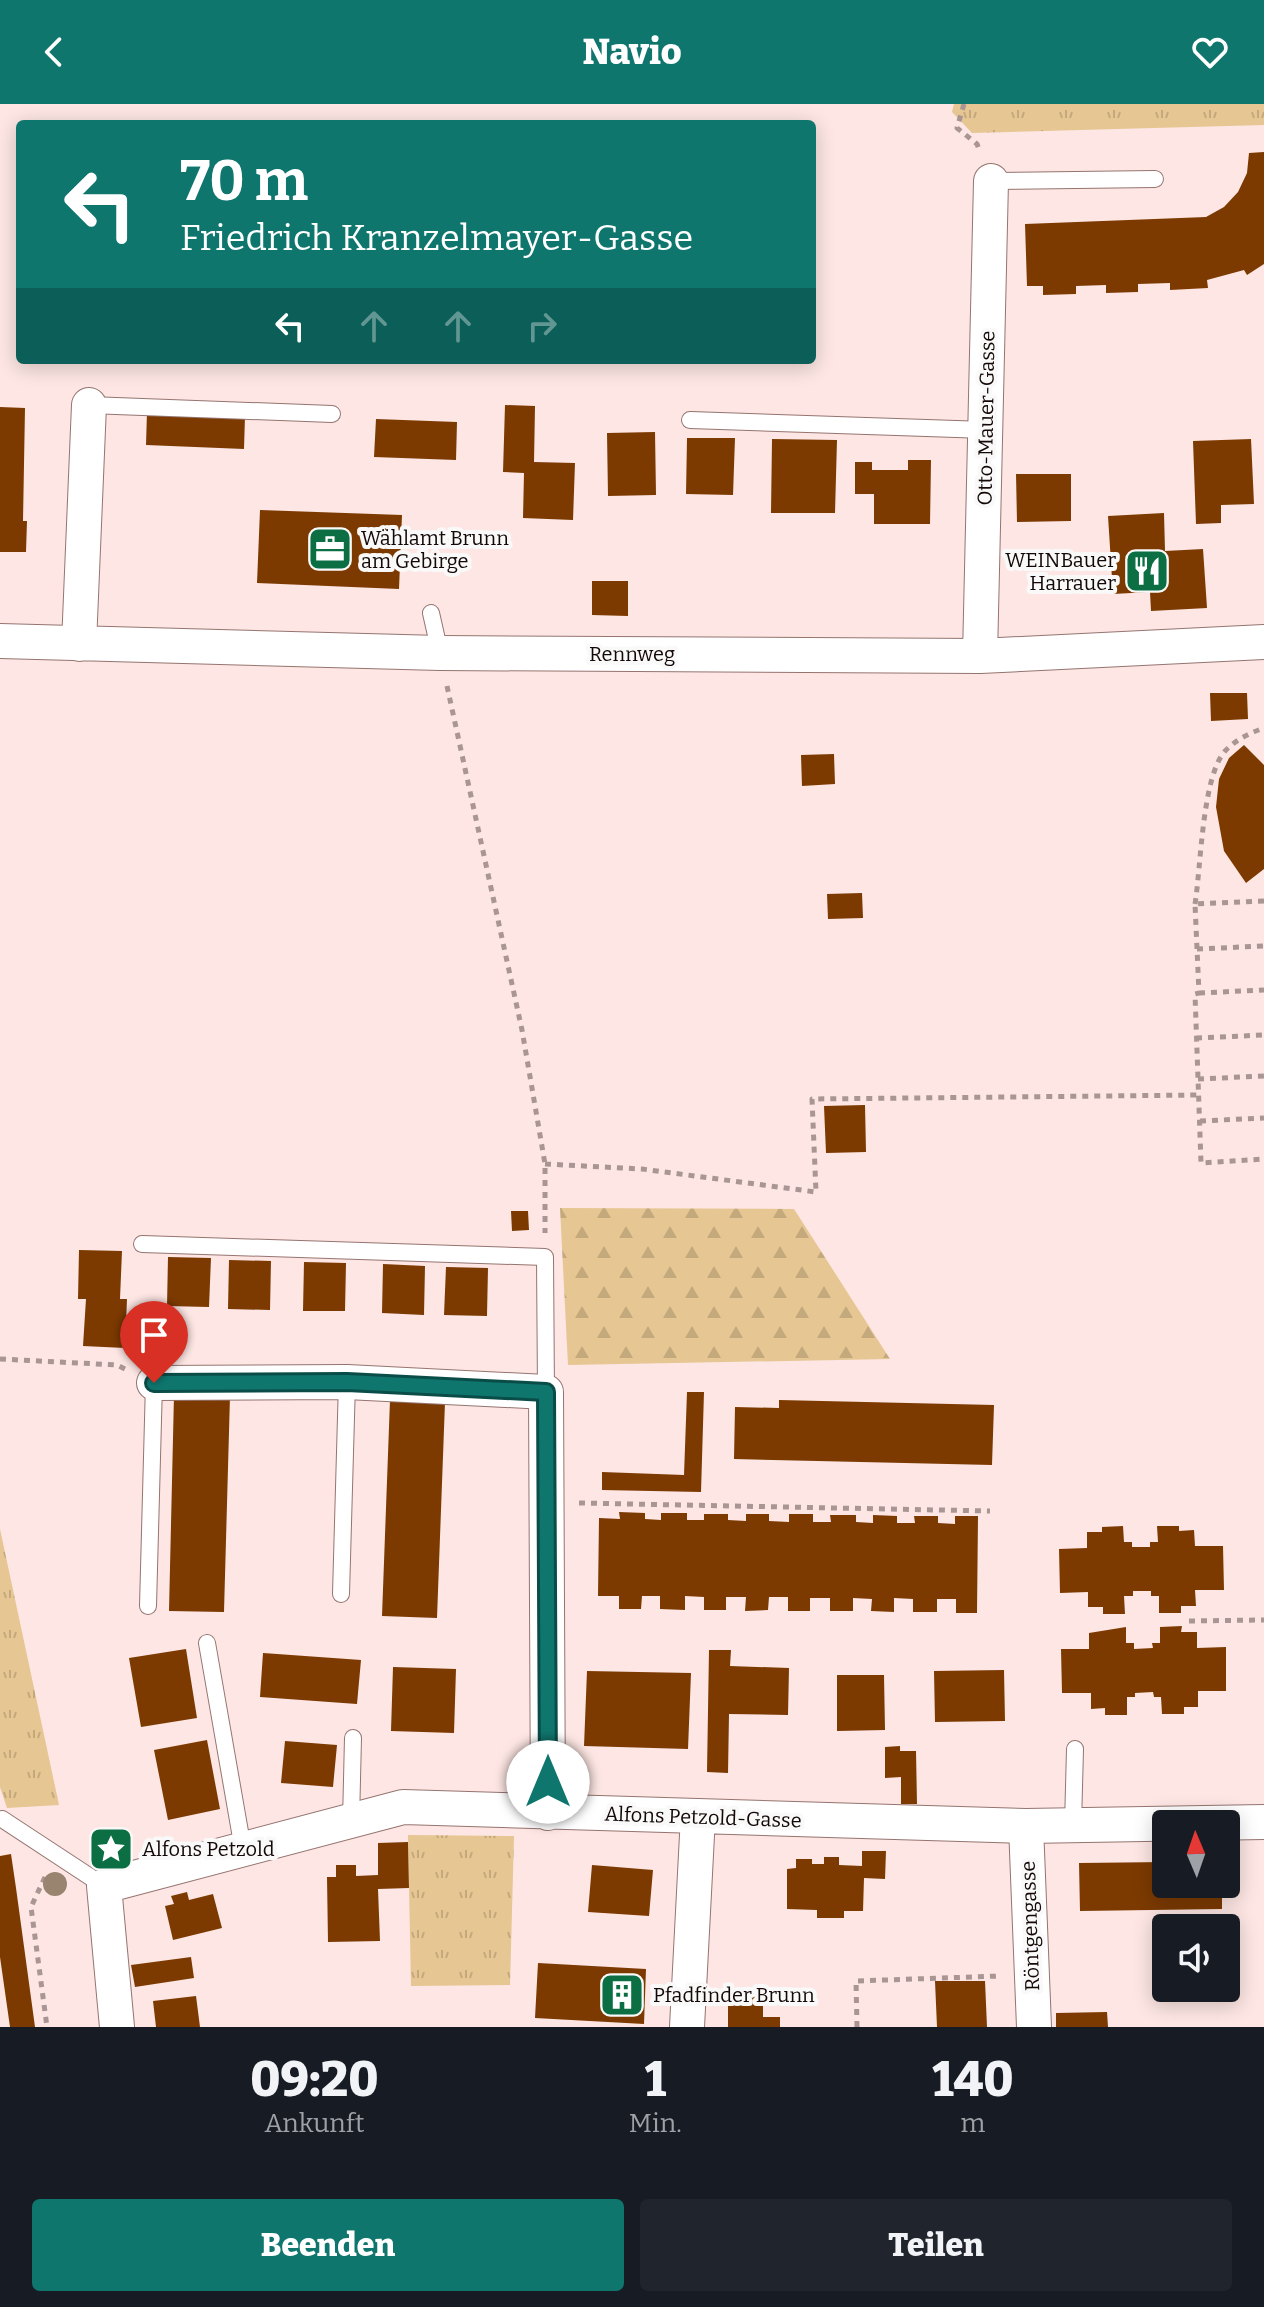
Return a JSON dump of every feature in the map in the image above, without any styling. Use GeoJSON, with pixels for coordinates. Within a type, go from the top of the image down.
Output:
{"type":"FeatureCollection","features":[{"type":"Feature","properties":{"kind":"street","name":"Otto-Mauer-Gasse"},"geometry":{"type":"LineString","coordinates":[[980,656],[991,181]]}},
{"type":"Feature","properties":{"kind":"street"},"geometry":{"type":"LineString","coordinates":[[79,644],[89,405]]}},
{"type":"Feature","properties":{"kind":"street","name":"Rennweg"},"geometry":{"type":"LineString","coordinates":[[0,641],[440,653],[980,656],[1264,642]]}},
{"type":"Feature","properties":{"kind":"street"},"geometry":{"type":"LineString","coordinates":[[154,1383],[347,1382],[546,1392],[548,1813]]}},
{"type":"Feature","properties":{"kind":"street","name":"Alfons Petzold-Gasse"},"geometry":{"type":"LineString","coordinates":[[104,1886],[403,1807],[1026,1826],[1264,1822]]}},
{"type":"Feature","properties":{"kind":"street"},"geometry":{"type":"LineString","coordinates":[[687,2027],[698,1816]]}},
{"type":"Feature","properties":{"kind":"street","name":"Röntgengasse"},"geometry":{"type":"LineString","coordinates":[[1026,1826],[1034,2027]]}},
{"type":"Feature","properties":{"kind":"street"},"geometry":{"type":"LineString","coordinates":[[104,1886],[117,2027]]}},
{"type":"Feature","properties":{"kind":"lane"},"geometry":{"type":"LineString","coordinates":[[991,181],[1155,179]]}},
{"type":"Feature","properties":{"kind":"lane"},"geometry":{"type":"LineString","coordinates":[[89,405],[332,414]]}},
{"type":"Feature","properties":{"kind":"lane"},"geometry":{"type":"LineString","coordinates":[[690,420],[986,430]]}},
{"type":"Feature","properties":{"kind":"lane"},"geometry":{"type":"LineString","coordinates":[[431,613],[440,653]]}},
{"type":"Feature","properties":{"kind":"lane"},"geometry":{"type":"LineString","coordinates":[[142,1244],[545,1257],[546,1392]]}},
{"type":"Feature","properties":{"kind":"lane"},"geometry":{"type":"LineString","coordinates":[[341,1594],[347,1382]]}},
{"type":"Feature","properties":{"kind":"lane"},"geometry":{"type":"LineString","coordinates":[[148,1606],[154,1383]]}},
{"type":"Feature","properties":{"kind":"lane"},"geometry":{"type":"LineString","coordinates":[[207,1643],[243,1849]]}},
{"type":"Feature","properties":{"kind":"lane"},"geometry":{"type":"LineString","coordinates":[[351,1821],[353,1738]]}},
{"type":"Feature","properties":{"kind":"lane"},"geometry":{"type":"LineString","coordinates":[[1073,1825],[1075,1749]]}},
{"type":"Feature","properties":{"kind":"lane"},"geometry":{"type":"LineString","coordinates":[[2,1819],[104,1886]]}},
{"type":"Feature","properties":{"kind":"path"},"geometry":{"type":"LineString","coordinates":[[964,104],[957,128],[977,144],[991,181]]}},
{"type":"Feature","properties":{"kind":"path"},"geometry":{"type":"LineString","coordinates":[[440,653],[522,1030],[545,1164],[545,1257]]}},
{"type":"Feature","properties":{"kind":"path"},"geometry":{"type":"LineString","coordinates":[[1199,993],[1195,904],[1209,785],[1224,752],[1248,734],[1264,728]]}},
{"type":"Feature","properties":{"kind":"path"},"geometry":{"type":"LineString","coordinates":[[1195,904],[1264,901]]}},
{"type":"Feature","properties":{"kind":"path"},"geometry":{"type":"LineString","coordinates":[[1197,949],[1264,946]]}},
{"type":"Feature","properties":{"kind":"path"},"geometry":{"type":"LineString","coordinates":[[1264,990],[1195,994],[1201,1163],[1264,1159]]}},
{"type":"Feature","properties":{"kind":"path"},"geometry":{"type":"LineString","coordinates":[[1196,1038],[1264,1035]]}},
{"type":"Feature","properties":{"kind":"path"},"geometry":{"type":"LineString","coordinates":[[1198,1079],[1264,1076]]}},
{"type":"Feature","properties":{"kind":"path"},"geometry":{"type":"LineString","coordinates":[[545,1164],[642,1169],[816,1192],[812,1099],[1199,1095]]}},
{"type":"Feature","properties":{"kind":"path"},"geometry":{"type":"LineString","coordinates":[[1200,1121],[1264,1118]]}},
{"type":"Feature","properties":{"kind":"path"},"geometry":{"type":"LineString","coordinates":[[0,1359],[117,1365],[154,1383]]}},
{"type":"Feature","properties":{"kind":"path"},"geometry":{"type":"LineString","coordinates":[[546,1503],[990,1511]]}},
{"type":"Feature","properties":{"kind":"path"},"geometry":{"type":"LineString","coordinates":[[1189,1621],[1264,1620]]}},
{"type":"Feature","properties":{"kind":"path"},"geometry":{"type":"LineString","coordinates":[[47,2027],[31,1907],[56,1854]]}},
{"type":"Feature","properties":{"kind":"path"},"geometry":{"type":"LineString","coordinates":[[857,2027],[856,1981],[1032,1975]]}},
{"type":"Feature","properties":{"kind":"green space"},"geometry":{"type":"Polygon","coordinates":[[[954,104],[1264,104],[1264,125],[972,133],[952,112],[954,104]]]}},
{"type":"Feature","properties":{"kind":"green space"},"geometry":{"type":"Polygon","coordinates":[[[560,1208],[794,1209],[890,1359],[568,1365],[560,1208]]]}},
{"type":"Feature","properties":{"kind":"green space"},"geometry":{"type":"Polygon","coordinates":[[[0,1529],[59,1805],[7,1808],[0,1787],[0,1529]]]}},
{"type":"Feature","properties":{"kind":"green space"},"geometry":{"type":"Polygon","coordinates":[[[408,1835],[514,1836],[510,1985],[411,1986],[408,1835]]]}},
{"type":"Feature","properties":{"kind":"building"},"geometry":{"type":"Polygon","coordinates":[[[1264,152],[1264,264],[1247,275],[1244,270],[1207,280],[1208,288],[1170,290],[1170,283],[1138,284],[1138,292],[1106,293],[1106,285],[1076,286],[1076,294],[1043,295],[1043,286],[1027,286],[1025,224],[1206,217],[1224,207],[1238,192],[1247,173],[1249,153],[1264,152]]]}},
{"type":"Feature","properties":{"kind":"building"},"geometry":{"type":"Polygon","coordinates":[[[505,405],[535,406],[534,462],[575,463],[573,520],[523,518],[524,473],[503,472],[505,405]]]}},
{"type":"Feature","properties":{"kind":"building"},"geometry":{"type":"Polygon","coordinates":[[[0,407],[25,408],[23,521],[27,521],[26,552],[0,552],[0,407]]]}},
{"type":"Feature","properties":{"kind":"building"},"geometry":{"type":"Polygon","coordinates":[[[147,412],[245,416],[244,449],[146,445],[147,412]]]}},
{"type":"Feature","properties":{"kind":"building"},"geometry":{"type":"Polygon","coordinates":[[[376,419],[457,422],[456,460],[374,457],[376,419]]]}},
{"type":"Feature","properties":{"kind":"building"},"geometry":{"type":"Polygon","coordinates":[[[655,432],[656,495],[608,496],[607,433],[655,432]]]}},
{"type":"Feature","properties":{"kind":"building"},"geometry":{"type":"Polygon","coordinates":[[[687,438],[735,438],[733,495],[686,494],[687,438]]]}},
{"type":"Feature","properties":{"kind":"building"},"geometry":{"type":"Polygon","coordinates":[[[772,439],[837,440],[835,513],[771,513],[772,439]]]}},
{"type":"Feature","properties":{"kind":"building"},"geometry":{"type":"Polygon","coordinates":[[[1251,439],[1254,504],[1221,505],[1221,523],[1196,524],[1193,441],[1251,439]]]}},
{"type":"Feature","properties":{"kind":"building"},"geometry":{"type":"Polygon","coordinates":[[[908,460],[931,460],[930,524],[874,524],[874,494],[855,494],[855,462],[872,462],[872,470],[908,470],[908,460]]]}},
{"type":"Feature","properties":{"kind":"building"},"geometry":{"type":"Polygon","coordinates":[[[1016,474],[1071,474],[1071,521],[1017,522],[1016,474]]]}},
{"type":"Feature","properties":{"kind":"building","name":"Wählamt Brunn am Gebirge"},"geometry":{"type":"Polygon","coordinates":[[[260,510],[402,515],[399,589],[257,583],[260,510]]]}},
{"type":"Feature","properties":{"kind":"building","name":"WEINBauer Harrauer"},"geometry":{"type":"Polygon","coordinates":[[[1164,513],[1165,551],[1203,549],[1207,608],[1151,611],[1150,592],[1113,594],[1108,516],[1164,513]]]}},
{"type":"Feature","properties":{"kind":"building"},"geometry":{"type":"Polygon","coordinates":[[[592,581],[628,581],[628,616],[592,615],[592,581]]]}},
{"type":"Feature","properties":{"kind":"building"},"geometry":{"type":"Polygon","coordinates":[[[1210,693],[1247,693],[1248,719],[1211,721],[1210,693]]]}},
{"type":"Feature","properties":{"kind":"building"},"geometry":{"type":"Polygon","coordinates":[[[1244,745],[1264,765],[1264,869],[1246,883],[1224,851],[1216,807],[1219,779],[1229,758],[1244,745]]]}},
{"type":"Feature","properties":{"kind":"building"},"geometry":{"type":"Polygon","coordinates":[[[834,754],[835,784],[802,786],[801,755],[834,754]]]}},
{"type":"Feature","properties":{"kind":"building"},"geometry":{"type":"Polygon","coordinates":[[[862,893],[863,918],[828,919],[827,894],[862,893]]]}},
{"type":"Feature","properties":{"kind":"building"},"geometry":{"type":"Polygon","coordinates":[[[865,1105],[866,1152],[826,1153],[824,1106],[865,1105]]]}},
{"type":"Feature","properties":{"kind":"building"},"geometry":{"type":"Polygon","coordinates":[[[511,1211],[528,1211],[529,1230],[512,1231],[511,1211]]]}},
{"type":"Feature","properties":{"kind":"building"},"geometry":{"type":"Polygon","coordinates":[[[79,1250],[122,1251],[120,1299],[127,1299],[125,1348],[83,1346],[86,1299],[78,1299],[79,1250]]]}},
{"type":"Feature","properties":{"kind":"building"},"geometry":{"type":"Polygon","coordinates":[[[168,1257],[211,1258],[209,1307],[167,1306],[168,1257]]]}},
{"type":"Feature","properties":{"kind":"building"},"geometry":{"type":"Polygon","coordinates":[[[229,1260],[271,1261],[270,1310],[228,1309],[229,1260]]]}},
{"type":"Feature","properties":{"kind":"building"},"geometry":{"type":"Polygon","coordinates":[[[304,1262],[346,1263],[345,1311],[303,1311],[304,1262]]]}},
{"type":"Feature","properties":{"kind":"building"},"geometry":{"type":"Polygon","coordinates":[[[383,1264],[425,1266],[424,1315],[382,1313],[383,1264]]]}},
{"type":"Feature","properties":{"kind":"building"},"geometry":{"type":"Polygon","coordinates":[[[446,1267],[488,1268],[487,1316],[444,1315],[446,1267]]]}},
{"type":"Feature","properties":{"kind":"building"},"geometry":{"type":"Polygon","coordinates":[[[687,1392],[704,1392],[701,1492],[602,1490],[602,1472],[684,1475],[687,1392]]]}},
{"type":"Feature","properties":{"kind":"building"},"geometry":{"type":"Polygon","coordinates":[[[174,1395],[230,1396],[224,1612],[169,1611],[174,1395]]]}},
{"type":"Feature","properties":{"kind":"building"},"geometry":{"type":"Polygon","coordinates":[[[390,1400],[445,1402],[437,1618],[382,1616],[390,1400]]]}},
{"type":"Feature","properties":{"kind":"building"},"geometry":{"type":"Polygon","coordinates":[[[779,1400],[994,1405],[992,1465],[734,1459],[735,1407],[779,1408],[779,1400]]]}},
{"type":"Feature","properties":{"kind":"building"},"geometry":{"type":"Polygon","coordinates":[[[619,1512],[645,1513],[645,1519],[661,1520],[661,1513],[687,1513],[687,1520],[704,1520],[704,1514],[728,1514],[728,1520],[746,1521],[746,1514],[769,1514],[769,1521],[789,1522],[789,1514],[813,1514],[813,1522],[831,1522],[830,1515],[856,1515],[856,1522],[873,1523],[873,1515],[897,1516],[897,1523],[915,1523],[914,1516],[938,1516],[938,1523],[955,1524],[955,1516],[978,1516],[977,1613],[956,1613],[956,1599],[937,1599],[937,1612],[913,1612],[913,1599],[894,1598],[894,1612],[871,1611],[872,1599],[853,1598],[853,1611],[830,1611],[830,1598],[810,1598],[810,1611],[788,1611],[788,1597],[769,1597],[768,1610],[745,1611],[746,1597],[726,1597],[726,1610],[704,1610],[704,1597],[685,1596],[685,1610],[660,1609],[660,1596],[642,1596],[641,1609],[619,1609],[619,1596],[598,1596],[599,1518],[620,1519],[619,1512]]]}},
{"type":"Feature","properties":{"kind":"building"},"geometry":{"type":"Polygon","coordinates":[[[1123,1526],[1124,1542],[1132,1542],[1132,1547],[1150,1547],[1150,1542],[1158,1542],[1157,1526],[1179,1526],[1179,1531],[1194,1530],[1195,1546],[1223,1546],[1224,1590],[1195,1590],[1196,1606],[1181,1606],[1181,1613],[1159,1613],[1159,1596],[1151,1596],[1151,1591],[1133,1591],[1133,1596],[1124,1596],[1125,1614],[1103,1614],[1103,1607],[1088,1607],[1088,1592],[1060,1593],[1059,1549],[1087,1548],[1087,1532],[1102,1532],[1102,1527],[1123,1526]]]}},
{"type":"Feature","properties":{"kind":"building"},"geometry":{"type":"Polygon","coordinates":[[[1182,1626],[1181,1632],[1197,1632],[1197,1648],[1226,1647],[1226,1691],[1198,1691],[1198,1707],[1184,1707],[1184,1714],[1162,1714],[1161,1697],[1154,1697],[1153,1692],[1135,1693],[1135,1697],[1127,1697],[1127,1715],[1105,1715],[1105,1708],[1091,1709],[1091,1693],[1062,1693],[1061,1649],[1089,1649],[1089,1633],[1126,1627],[1126,1643],[1134,1643],[1134,1649],[1153,1648],[1152,1643],[1160,1643],[1160,1627],[1182,1626]]]}},
{"type":"Feature","properties":{"kind":"building"},"geometry":{"type":"Polygon","coordinates":[[[186,1649],[197,1718],[141,1727],[129,1658],[186,1649]]]}},
{"type":"Feature","properties":{"kind":"building"},"geometry":{"type":"Polygon","coordinates":[[[709,1650],[731,1650],[730,1666],[789,1668],[788,1715],[729,1714],[728,1773],[707,1772],[709,1650]]]}},
{"type":"Feature","properties":{"kind":"building"},"geometry":{"type":"Polygon","coordinates":[[[263,1653],[361,1660],[357,1704],[260,1697],[263,1653]]]}},
{"type":"Feature","properties":{"kind":"building"},"geometry":{"type":"Polygon","coordinates":[[[393,1667],[456,1669],[454,1733],[391,1731],[393,1667]]]}},
{"type":"Feature","properties":{"kind":"building"},"geometry":{"type":"Polygon","coordinates":[[[1004,1670],[1005,1721],[935,1722],[934,1671],[1004,1670]]]}},
{"type":"Feature","properties":{"kind":"building"},"geometry":{"type":"Polygon","coordinates":[[[587,1671],[691,1673],[688,1749],[584,1746],[587,1671]]]}},
{"type":"Feature","properties":{"kind":"building"},"geometry":{"type":"Polygon","coordinates":[[[837,1675],[884,1675],[885,1730],[837,1731],[837,1675]]]}},
{"type":"Feature","properties":{"kind":"building"},"geometry":{"type":"Polygon","coordinates":[[[207,1740],[220,1809],[168,1820],[154,1750],[207,1740]]]}},
{"type":"Feature","properties":{"kind":"building"},"geometry":{"type":"Polygon","coordinates":[[[285,1741],[337,1745],[333,1787],[281,1783],[285,1741]]]}},
{"type":"Feature","properties":{"kind":"building"},"geometry":{"type":"Polygon","coordinates":[[[900,1746],[900,1751],[916,1751],[917,1804],[901,1804],[901,1777],[885,1778],[885,1747],[900,1746]]]}},
{"type":"Feature","properties":{"kind":"building"},"geometry":{"type":"Polygon","coordinates":[[[408,1842],[409,1888],[378,1889],[380,1941],[328,1942],[327,1877],[336,1877],[336,1865],[356,1865],[356,1876],[378,1875],[378,1843],[408,1842]]]}},
{"type":"Feature","properties":{"kind":"building"},"geometry":{"type":"Polygon","coordinates":[[[862,1851],[886,1851],[885,1879],[864,1878],[863,1911],[844,1911],[844,1918],[817,1918],[817,1910],[787,1909],[787,1869],[796,1868],[796,1859],[812,1859],[812,1864],[824,1864],[824,1857],[839,1857],[839,1865],[862,1866],[862,1851]]]}},
{"type":"Feature","properties":{"kind":"building"},"geometry":{"type":"Polygon","coordinates":[[[11,1854],[35,2027],[10,2027],[0,1957],[0,1856],[11,1854]]]}},
{"type":"Feature","properties":{"kind":"building"},"geometry":{"type":"Polygon","coordinates":[[[1152,1862],[1152,1898],[1222,1898],[1222,1909],[1080,1911],[1079,1863],[1152,1862]]]}},
{"type":"Feature","properties":{"kind":"building"},"geometry":{"type":"Polygon","coordinates":[[[592,1865],[653,1870],[649,1916],[588,1912],[592,1865]]]}},
{"type":"Feature","properties":{"kind":"building"},"geometry":{"type":"Polygon","coordinates":[[[187,1892],[189,1900],[213,1894],[222,1928],[173,1940],[165,1906],[174,1904],[171,1896],[187,1892]]]}},
{"type":"Feature","properties":{"kind":"building"},"geometry":{"type":"Polygon","coordinates":[[[191,1957],[194,1978],[135,1987],[131,1965],[191,1957]]]}},
{"type":"Feature","properties":{"kind":"building"},"geometry":{"type":"Polygon","coordinates":[[[538,1963],[646,1969],[644,2024],[535,2018],[538,1963]]]}},
{"type":"Feature","properties":{"kind":"building"},"geometry":{"type":"Polygon","coordinates":[[[935,1981],[985,1981],[987,2027],[937,2027],[935,1981]]]}},
{"type":"Feature","properties":{"kind":"building"},"geometry":{"type":"Polygon","coordinates":[[[728,1995],[763,1995],[763,2017],[780,2017],[780,2027],[728,2027],[728,1995]]]}},
{"type":"Feature","properties":{"kind":"building"},"geometry":{"type":"Polygon","coordinates":[[[196,1996],[200,2027],[156,2027],[153,2001],[196,1996]]]}},
{"type":"Feature","properties":{"kind":"building"},"geometry":{"type":"Polygon","coordinates":[[[1107,2012],[1108,2027],[1056,2027],[1056,2013],[1107,2012]]]}},
{"type":"Feature","properties":{"kind":"place","name":"Wählamt Brunn am Gebirge"},"geometry":{"type":"Point","coordinates":[330,549]}},
{"type":"Feature","properties":{"kind":"place","name":"WEINBauer Harrauer"},"geometry":{"type":"Point","coordinates":[1147,571]}},
{"type":"Feature","properties":{"kind":"place","name":"Alfons Petzold"},"geometry":{"type":"Point","coordinates":[111,1849]}},
{"type":"Feature","properties":{"kind":"place","name":"Pfadfinder Brunn"},"geometry":{"type":"Point","coordinates":[622,1995]}},
{"type":"Feature","properties":{"kind":"route"},"geometry":{"type":"LineString","coordinates":[[154,1383],[347,1382],[546,1392],[548,1782]]}}]}
